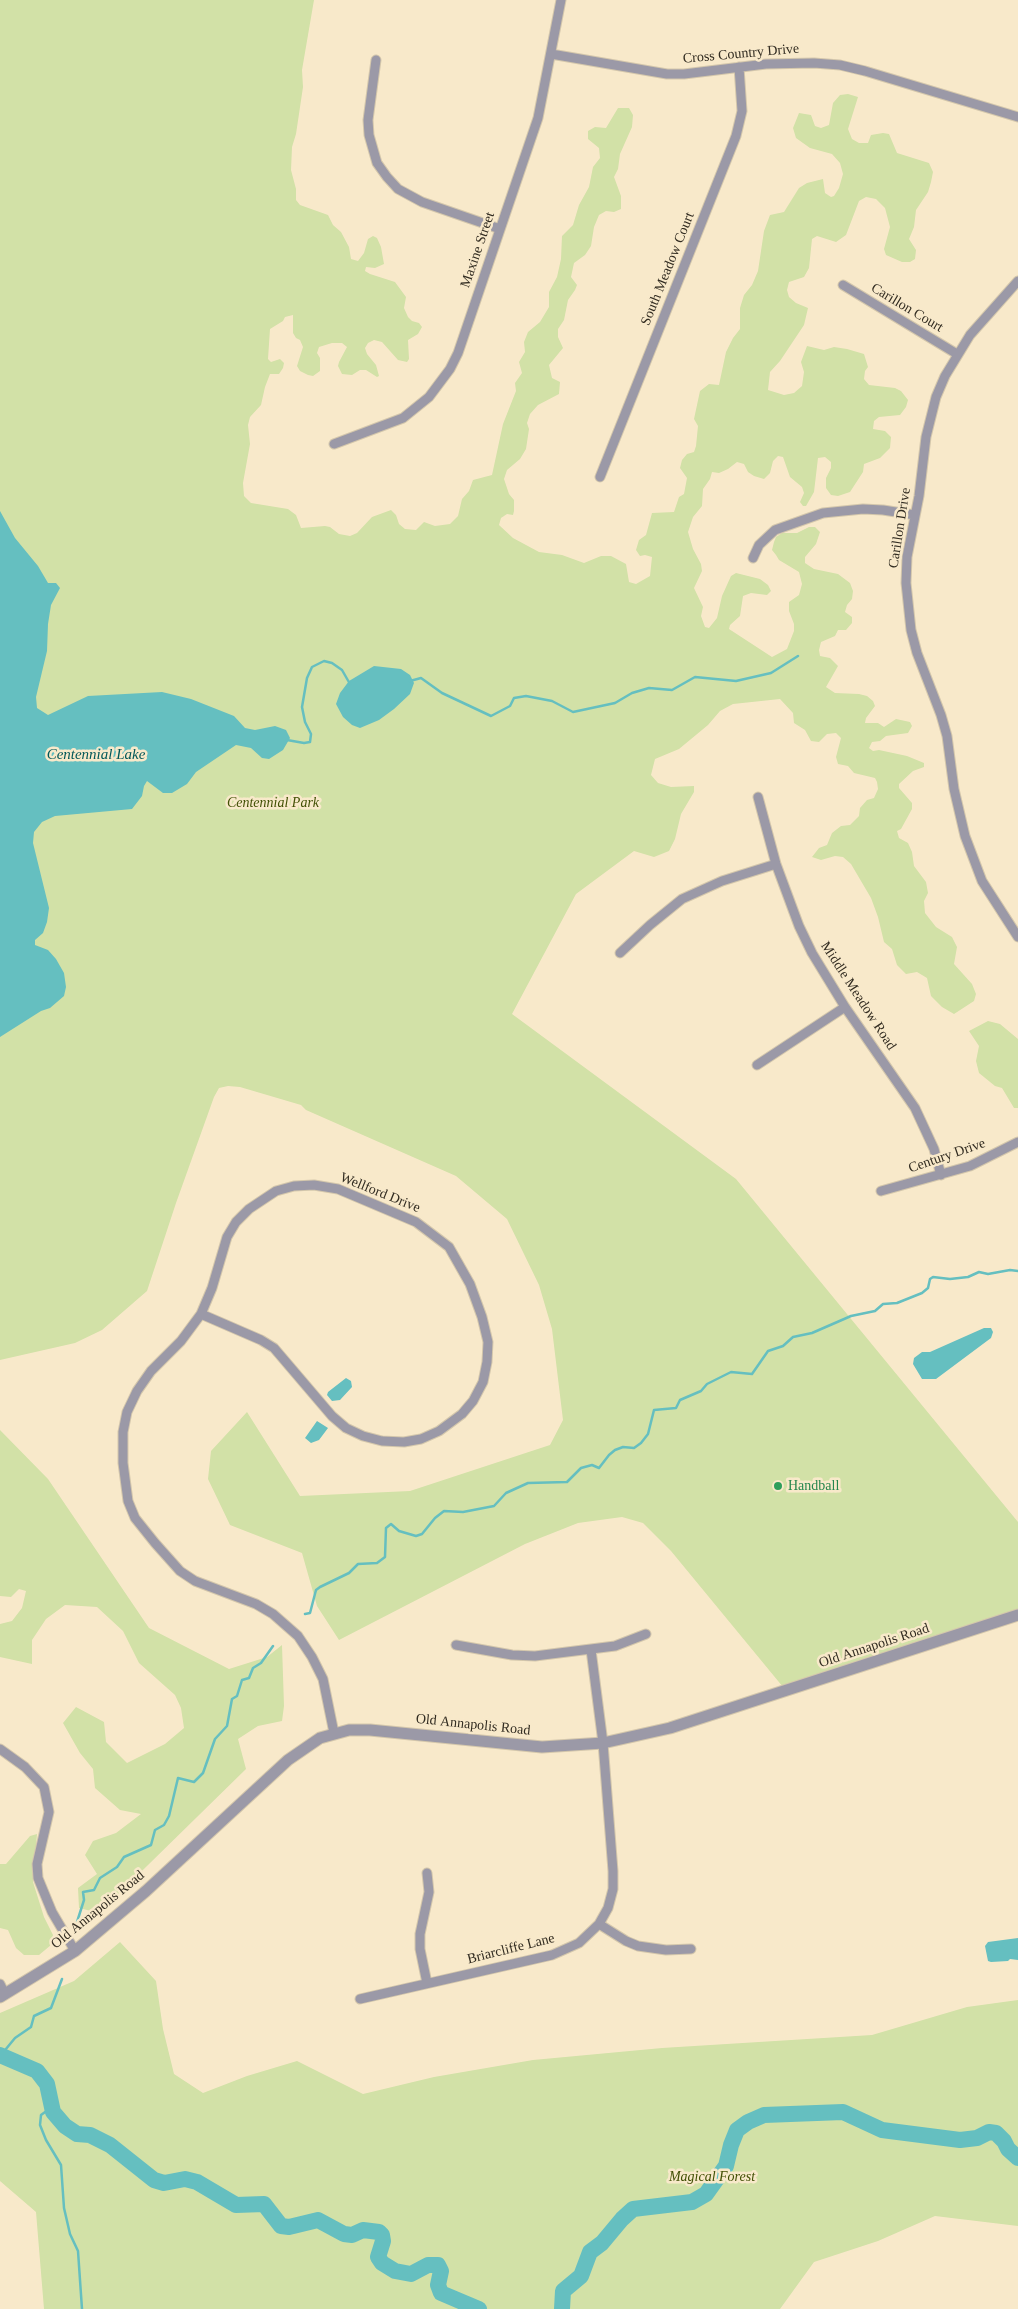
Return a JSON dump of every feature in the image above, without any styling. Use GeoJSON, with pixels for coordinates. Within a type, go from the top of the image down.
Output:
{"type":"FeatureCollection","features":[{"type":"Feature","properties":{"kind":"street","name":"Maxine Street"},"geometry":{"type":"LineString","coordinates":[[334,444],[403,418],[416,410],[441,383],[458,353],[538,118],[561,0]]}},
{"type":"Feature","properties":{"kind":"street","name":"Cross Country Drive"},"geometry":{"type":"LineString","coordinates":[[551,54],[667,74],[739,66],[814,62],[865,71],[1018,117]]}},
{"type":"Feature","properties":{"kind":"street"},"geometry":{"type":"LineString","coordinates":[[376,60],[368,120],[369,135],[378,163],[387,177],[398,189],[422,202],[500,229]]}},
{"type":"Feature","properties":{"kind":"street","name":"South Meadow Court"},"geometry":{"type":"LineString","coordinates":[[600,477],[736,136],[742,111],[739,66]]}},
{"type":"Feature","properties":{"kind":"street","name":"Carillon Drive"},"geometry":{"type":"LineString","coordinates":[[1018,281],[987,314],[957,354],[945,376],[930,415],[907,556],[906,583],[911,630],[917,653],[947,736],[959,811],[974,861],[993,900],[1018,938]]}},
{"type":"Feature","properties":{"kind":"street","name":"Carillon Court"},"geometry":{"type":"LineString","coordinates":[[843,285],[957,354]]}},
{"type":"Feature","properties":{"kind":"street"},"geometry":{"type":"LineString","coordinates":[[753,558],[759,545],[775,530],[823,513],[863,509],[883,510],[915,516]]}},
{"type":"Feature","properties":{"kind":"street","name":"Middle Meadow Road"},"geometry":{"type":"LineString","coordinates":[[758,797],[776,864],[799,926],[812,953],[845,1007],[915,1108],[928,1135],[941,1175]]}},
{"type":"Feature","properties":{"kind":"street"},"geometry":{"type":"LineString","coordinates":[[620,953],[650,924],[682,899],[722,880],[776,864]]}},
{"type":"Feature","properties":{"kind":"street"},"geometry":{"type":"LineString","coordinates":[[757,1065],[845,1007]]}},
{"type":"Feature","properties":{"kind":"street","name":"Century Drive"},"geometry":{"type":"LineString","coordinates":[[882,1191],[970,1166],[1018,1142]]}},
{"type":"Feature","properties":{"kind":"street","name":"Wellford Drive"},"geometry":{"type":"LineString","coordinates":[[201,1314],[261,1340],[274,1348],[332,1416],[346,1428],[382,1441],[404,1442],[421,1439],[451,1424],[473,1401],[483,1382],[488,1362],[488,1342],[482,1317],[470,1284],[449,1247],[416,1222],[338,1189],[314,1185],[294,1186],[276,1191],[248,1209],[236,1222],[227,1237],[212,1288],[201,1314],[181,1341],[151,1371],[131,1402],[122,1432],[123,1463],[128,1501],[136,1518],[180,1571],[195,1581],[256,1604],[272,1614],[298,1636],[312,1657],[323,1679],[334,1733]]}},
{"type":"Feature","properties":{"kind":"street","name":"Old Annapolis Road"},"geometry":{"type":"LineString","coordinates":[[2,1992],[75,1951],[146,1891],[288,1760],[312,1742],[334,1733],[370,1730],[542,1747],[603,1744],[670,1728],[1018,1615]]}},
{"type":"Feature","properties":{"kind":"street"},"geometry":{"type":"LineString","coordinates":[[456,1645],[535,1656],[615,1646],[646,1634]]}},
{"type":"Feature","properties":{"kind":"street","name":"Briarcliffe Lane"},"geometry":{"type":"LineString","coordinates":[[360,1998],[552,1955],[579,1943],[599,1924],[608,1908],[613,1871],[603,1744],[591,1650]]}},
{"type":"Feature","properties":{"kind":"street"},"geometry":{"type":"LineString","coordinates":[[0,1749],[36,1776],[44,1787],[49,1812],[37,1864],[38,1878],[52,1912],[75,1951]]}},
{"type":"Feature","properties":{"kind":"street"},"geometry":{"type":"LineString","coordinates":[[427,1873],[429,1892],[420,1934],[420,1949],[427,1983]]}},
{"type":"Feature","properties":{"kind":"street"},"geometry":{"type":"LineString","coordinates":[[599,1924],[626,1941],[638,1946],[666,1950],[691,1949]]}},
{"type":"Feature","properties":{"kind":"green space","name":"Centennial Park"},"geometry":{"type":"Polygon","coordinates":[[[0,0],[314,0],[302,70],[303,87],[296,134],[292,147],[291,170],[296,189],[296,200],[300,205],[328,215],[333,225],[341,232],[349,247],[351,259],[358,261],[364,253],[368,239],[373,236],[377,238],[381,247],[384,264],[375,268],[366,267],[365,271],[395,282],[406,297],[404,308],[408,317],[412,321],[419,323],[422,327],[418,334],[408,340],[409,359],[407,362],[398,360],[382,342],[374,340],[368,343],[365,348],[367,354],[376,365],[379,376],[377,377],[366,370],[360,370],[352,375],[342,374],[338,366],[347,347],[342,343],[332,343],[319,347],[317,353],[320,358],[320,371],[313,376],[308,375],[300,371],[297,366],[303,347],[300,340],[293,333],[293,315],[285,317],[283,321],[270,329],[268,359],[271,362],[280,359],[284,363],[279,374],[270,374],[261,405],[250,417],[248,425],[250,444],[243,483],[244,496],[251,503],[288,509],[296,515],[301,528],[325,526],[330,527],[339,534],[350,536],[357,533],[372,517],[391,510],[396,515],[399,524],[405,529],[416,530],[424,522],[435,526],[450,524],[458,516],[462,499],[469,491],[473,480],[492,475],[503,424],[516,391],[515,383],[522,373],[519,362],[525,352],[524,342],[528,332],[540,322],[549,307],[549,292],[557,277],[561,259],[562,236],[573,225],[579,205],[589,187],[593,167],[600,158],[599,148],[588,139],[588,131],[595,127],[606,128],[618,108],[629,108],[633,115],[632,127],[620,154],[618,169],[614,177],[621,196],[621,209],[614,212],[606,211],[599,215],[594,227],[591,246],[585,255],[574,263],[571,277],[577,285],[568,300],[564,320],[558,329],[558,337],[563,348],[549,365],[552,378],[560,382],[559,394],[538,405],[530,414],[527,423],[529,429],[526,449],[520,459],[507,470],[504,479],[509,494],[514,500],[513,515],[507,514],[501,518],[499,525],[513,538],[539,552],[562,555],[584,563],[601,556],[611,556],[626,564],[629,582],[636,584],[650,576],[652,557],[640,556],[636,550],[639,540],[646,535],[652,513],[674,512],[679,497],[684,494],[687,478],[680,468],[682,460],[687,454],[694,452],[696,446],[698,426],[694,419],[700,391],[709,384],[719,385],[726,352],[740,329],[740,308],[744,295],[752,285],[758,271],[764,231],[770,215],[784,212],[799,188],[807,183],[823,179],[825,193],[831,197],[834,196],[839,188],[843,174],[840,163],[832,154],[810,148],[796,138],[793,128],[799,113],[811,115],[815,126],[821,128],[829,125],[833,103],[840,95],[848,94],[858,97],[848,129],[852,139],[859,143],[868,143],[871,135],[889,134],[897,153],[929,163],[933,172],[931,182],[928,192],[916,210],[914,227],[909,239],[916,250],[915,259],[910,262],[902,262],[886,255],[884,249],[890,227],[885,208],[876,199],[866,197],[859,201],[846,235],[836,242],[817,236],[812,239],[809,268],[804,277],[789,282],[787,290],[789,297],[796,303],[808,308],[804,325],[780,361],[770,372],[768,390],[784,395],[794,393],[802,386],[804,372],[801,362],[807,346],[824,350],[834,347],[864,354],[868,367],[865,371],[864,379],[869,385],[895,388],[901,391],[908,400],[906,407],[900,415],[879,417],[874,421],[873,429],[885,431],[891,437],[890,448],[880,458],[864,464],[863,472],[850,492],[838,496],[831,495],[826,488],[826,478],[831,468],[831,462],[825,457],[818,458],[814,492],[806,506],[803,506],[800,502],[804,493],[802,487],[790,477],[783,457],[778,456],[773,461],[770,473],[764,479],[754,476],[748,472],[744,464],[737,462],[719,473],[712,472],[710,479],[703,489],[702,506],[693,517],[688,532],[693,549],[701,564],[702,571],[694,588],[703,607],[701,616],[705,627],[709,628],[717,618],[722,596],[731,576],[736,573],[760,579],[768,585],[771,591],[767,595],[751,593],[743,596],[740,616],[730,625],[729,629],[772,657],[787,649],[794,631],[794,624],[789,611],[789,602],[799,595],[802,584],[799,572],[779,560],[772,550],[774,542],[776,537],[782,533],[797,533],[809,527],[815,527],[820,532],[816,544],[805,557],[805,563],[814,569],[838,574],[850,583],[853,591],[852,599],[847,605],[845,612],[852,617],[852,623],[846,630],[838,630],[835,636],[821,642],[820,656],[830,658],[838,666],[826,687],[835,693],[859,694],[867,696],[873,701],[875,706],[866,718],[865,723],[878,723],[884,727],[896,719],[910,722],[912,726],[908,733],[886,736],[880,741],[872,742],[869,748],[873,751],[879,750],[907,756],[924,763],[924,767],[913,771],[899,784],[899,788],[912,803],[912,809],[901,829],[897,831],[899,838],[908,843],[912,852],[914,866],[926,882],[928,893],[924,901],[925,913],[936,927],[952,937],[957,947],[954,964],[972,984],[976,994],[974,1001],[954,1014],[942,1007],[931,996],[927,978],[917,972],[906,974],[897,965],[892,949],[884,942],[871,898],[851,864],[843,857],[835,856],[821,860],[812,857],[819,848],[827,845],[832,833],[841,826],[850,825],[859,816],[860,808],[867,800],[874,798],[878,789],[877,782],[875,778],[854,773],[848,766],[838,764],[836,757],[841,738],[836,733],[827,734],[819,742],[811,741],[805,730],[794,723],[793,713],[780,699],[733,704],[720,711],[708,725],[679,749],[655,759],[651,775],[658,783],[671,787],[694,786],[694,792],[681,814],[675,839],[669,851],[654,857],[634,851],[576,894],[512,1014],[736,1179],[1018,1522],[1018,1611],[783,1687],[671,1551],[643,1523],[622,1517],[578,1523],[525,1544],[339,1640],[317,1606],[302,1553],[230,1525],[208,1479],[211,1451],[247,1412],[300,1496],[410,1491],[550,1445],[563,1420],[552,1329],[539,1285],[507,1219],[456,1176],[306,1110],[301,1105],[240,1087],[228,1086],[219,1088],[214,1097],[147,1291],[102,1330],[75,1343],[0,1360],[0,0]]]}},
{"type":"Feature","properties":{"kind":"green space"},"geometry":{"type":"Polygon","coordinates":[[[988,1021],[1000,1024],[1018,1039],[1018,1108],[1014,1108],[1002,1088],[995,1086],[979,1073],[976,1061],[979,1046],[969,1031],[988,1021]]]}},
{"type":"Feature","properties":{"kind":"green space"},"geometry":{"type":"Polygon","coordinates":[[[0,1430],[48,1479],[149,1628],[229,1669],[267,1657],[282,1645],[284,1706],[282,1721],[258,1726],[238,1739],[246,1769],[99,1913],[79,1908],[78,1888],[97,1874],[85,1855],[93,1841],[116,1833],[141,1814],[120,1810],[95,1788],[93,1769],[80,1753],[63,1723],[76,1707],[104,1722],[106,1742],[127,1763],[165,1744],[184,1728],[181,1708],[175,1695],[139,1663],[123,1631],[97,1607],[65,1605],[46,1619],[32,1640],[32,1664],[0,1657],[0,1624],[12,1621],[22,1608],[26,1591],[19,1589],[11,1597],[0,1596],[0,1430]]]}},
{"type":"Feature","properties":{"kind":"green space"},"geometry":{"type":"Polygon","coordinates":[[[37,1834],[33,1882],[44,1917],[53,1935],[51,1945],[39,1955],[24,1955],[16,1948],[8,1930],[0,1928],[0,1864],[6,1864],[30,1836],[37,1834]]]}},
{"type":"Feature","properties":{"kind":"green space","name":"Magical Forest"},"geometry":{"type":"Polygon","coordinates":[[[120,1942],[156,1981],[163,2029],[174,2074],[203,2093],[247,2076],[297,2061],[363,2094],[434,2077],[533,2060],[662,2048],[872,2035],[967,2007],[1018,2000],[1018,2226],[935,2216],[878,2241],[814,2262],[780,2309],[44,2309],[36,2212],[0,2181],[0,2013],[74,1981],[120,1942]]]}},
{"type":"Feature","properties":{"kind":"water","name":"Centennial Lake"},"geometry":{"type":"Polygon","coordinates":[[[0,511],[15,538],[38,566],[48,583],[56,583],[60,588],[51,605],[47,651],[36,697],[37,708],[48,715],[88,696],[162,692],[191,699],[234,716],[245,728],[255,730],[275,726],[286,730],[290,738],[283,750],[269,759],[262,758],[251,748],[236,745],[196,772],[187,784],[172,793],[163,793],[147,781],[142,796],[132,809],[55,816],[42,822],[34,832],[33,843],[49,908],[43,933],[35,940],[35,945],[48,950],[56,959],[64,973],[66,987],[64,996],[50,1008],[41,1011],[0,1037],[0,511]]]}},
{"type":"Feature","properties":{"kind":"water"},"geometry":{"type":"Polygon","coordinates":[[[374,666],[401,669],[410,675],[414,683],[410,694],[394,709],[379,720],[360,728],[352,725],[343,717],[336,704],[340,693],[349,681],[374,666]]]}},
{"type":"Feature","properties":{"kind":"water"},"geometry":{"type":"Polygon","coordinates":[[[984,1328],[991,1328],[993,1332],[991,1338],[936,1379],[922,1379],[913,1364],[914,1358],[922,1352],[930,1352],[984,1328]]]}},
{"type":"Feature","properties":{"kind":"water"},"geometry":{"type":"Polygon","coordinates":[[[346,1378],[351,1381],[352,1387],[340,1400],[332,1401],[327,1395],[328,1392],[346,1378]]]}},
{"type":"Feature","properties":{"kind":"water"},"geometry":{"type":"Polygon","coordinates":[[[317,1421],[328,1428],[319,1440],[311,1443],[305,1438],[317,1421]]]}},
{"type":"Feature","properties":{"kind":"water"},"geometry":{"type":"Polygon","coordinates":[[[1018,1938],[1018,1960],[988,1961],[985,1946],[988,1942],[1018,1938]]]}},
{"type":"Feature","properties":{"kind":"waterway"},"geometry":{"type":"LineString","coordinates":[[410,681],[421,678],[442,693],[491,716],[510,706],[514,698],[526,696],[552,701],[573,712],[615,703],[632,693],[649,688],[672,690],[695,677],[736,681],[771,673],[798,656]]}},
{"type":"Feature","properties":{"kind":"waterway"},"geometry":{"type":"LineString","coordinates":[[287,740],[304,743],[310,742],[311,734],[305,722],[302,707],[307,678],[312,667],[324,661],[332,663],[342,670],[350,684]]}},
{"type":"Feature","properties":{"kind":"waterway"},"geometry":{"type":"LineString","coordinates":[[305,1614],[310,1613],[316,1590],[320,1587],[349,1573],[358,1564],[377,1563],[385,1557],[386,1528],[391,1524],[399,1531],[416,1536],[422,1534],[435,1518],[444,1511],[463,1512],[494,1506],[506,1493],[528,1483],[567,1482],[581,1468],[592,1465],[599,1468],[615,1450],[623,1447],[634,1448],[641,1443],[648,1434],[654,1410],[676,1408],[680,1400],[701,1391],[707,1384],[731,1372],[752,1374],[768,1351],[783,1346],[793,1337],[812,1333],[851,1316],[875,1311],[883,1304],[897,1303],[922,1293],[928,1288],[930,1279],[933,1277],[950,1279],[968,1277],[979,1272],[988,1274],[1010,1270],[1018,1271]]}},
{"type":"Feature","properties":{"kind":"waterway"},"geometry":{"type":"LineString","coordinates":[[77,1922],[84,1900],[83,1892],[94,1890],[100,1878],[117,1867],[124,1857],[151,1845],[155,1830],[164,1825],[169,1816],[178,1778],[194,1782],[203,1773],[215,1739],[227,1726],[232,1699],[237,1696],[242,1680],[249,1678],[253,1668],[261,1663],[273,1646]]}},
{"type":"Feature","properties":{"kind":"waterway"},"geometry":{"type":"LineString","coordinates":[[1,2055],[15,2038],[31,2027],[34,2016],[51,2008],[62,1979]]}},
{"type":"Feature","properties":{"kind":"waterway"},"geometry":{"type":"LineString","coordinates":[[0,2055],[37,2071],[47,2084],[53,2112],[65,2126],[77,2134],[90,2135],[110,2145],[154,2180],[164,2183],[185,2179],[197,2182],[236,2205],[264,2204],[281,2226],[289,2227],[318,2220],[344,2234],[352,2235],[363,2230],[379,2232],[382,2235],[383,2241],[378,2257],[382,2263],[395,2271],[411,2274],[428,2265],[438,2265],[441,2271],[438,2285],[441,2293],[479,2309]]}},
{"type":"Feature","properties":{"kind":"waterway"},"geometry":{"type":"LineString","coordinates":[[52,2107],[41,2115],[40,2125],[46,2140],[61,2165],[64,2208],[70,2234],[78,2251],[82,2309]]}},
{"type":"Feature","properties":{"kind":"waterway"},"geometry":{"type":"LineString","coordinates":[[562,2309],[563,2291],[581,2276],[590,2252],[602,2243],[622,2219],[633,2209],[692,2202],[706,2194],[726,2166],[737,2130],[748,2122],[764,2115],[843,2112],[882,2130],[960,2140],[977,2138],[989,2132],[996,2133],[1004,2141],[1008,2149],[1018,2158]]}},
{"type":"Feature","properties":{"kind":"place","name":"Handball"},"geometry":{"type":"Point","coordinates":[778,1486]}}]}
